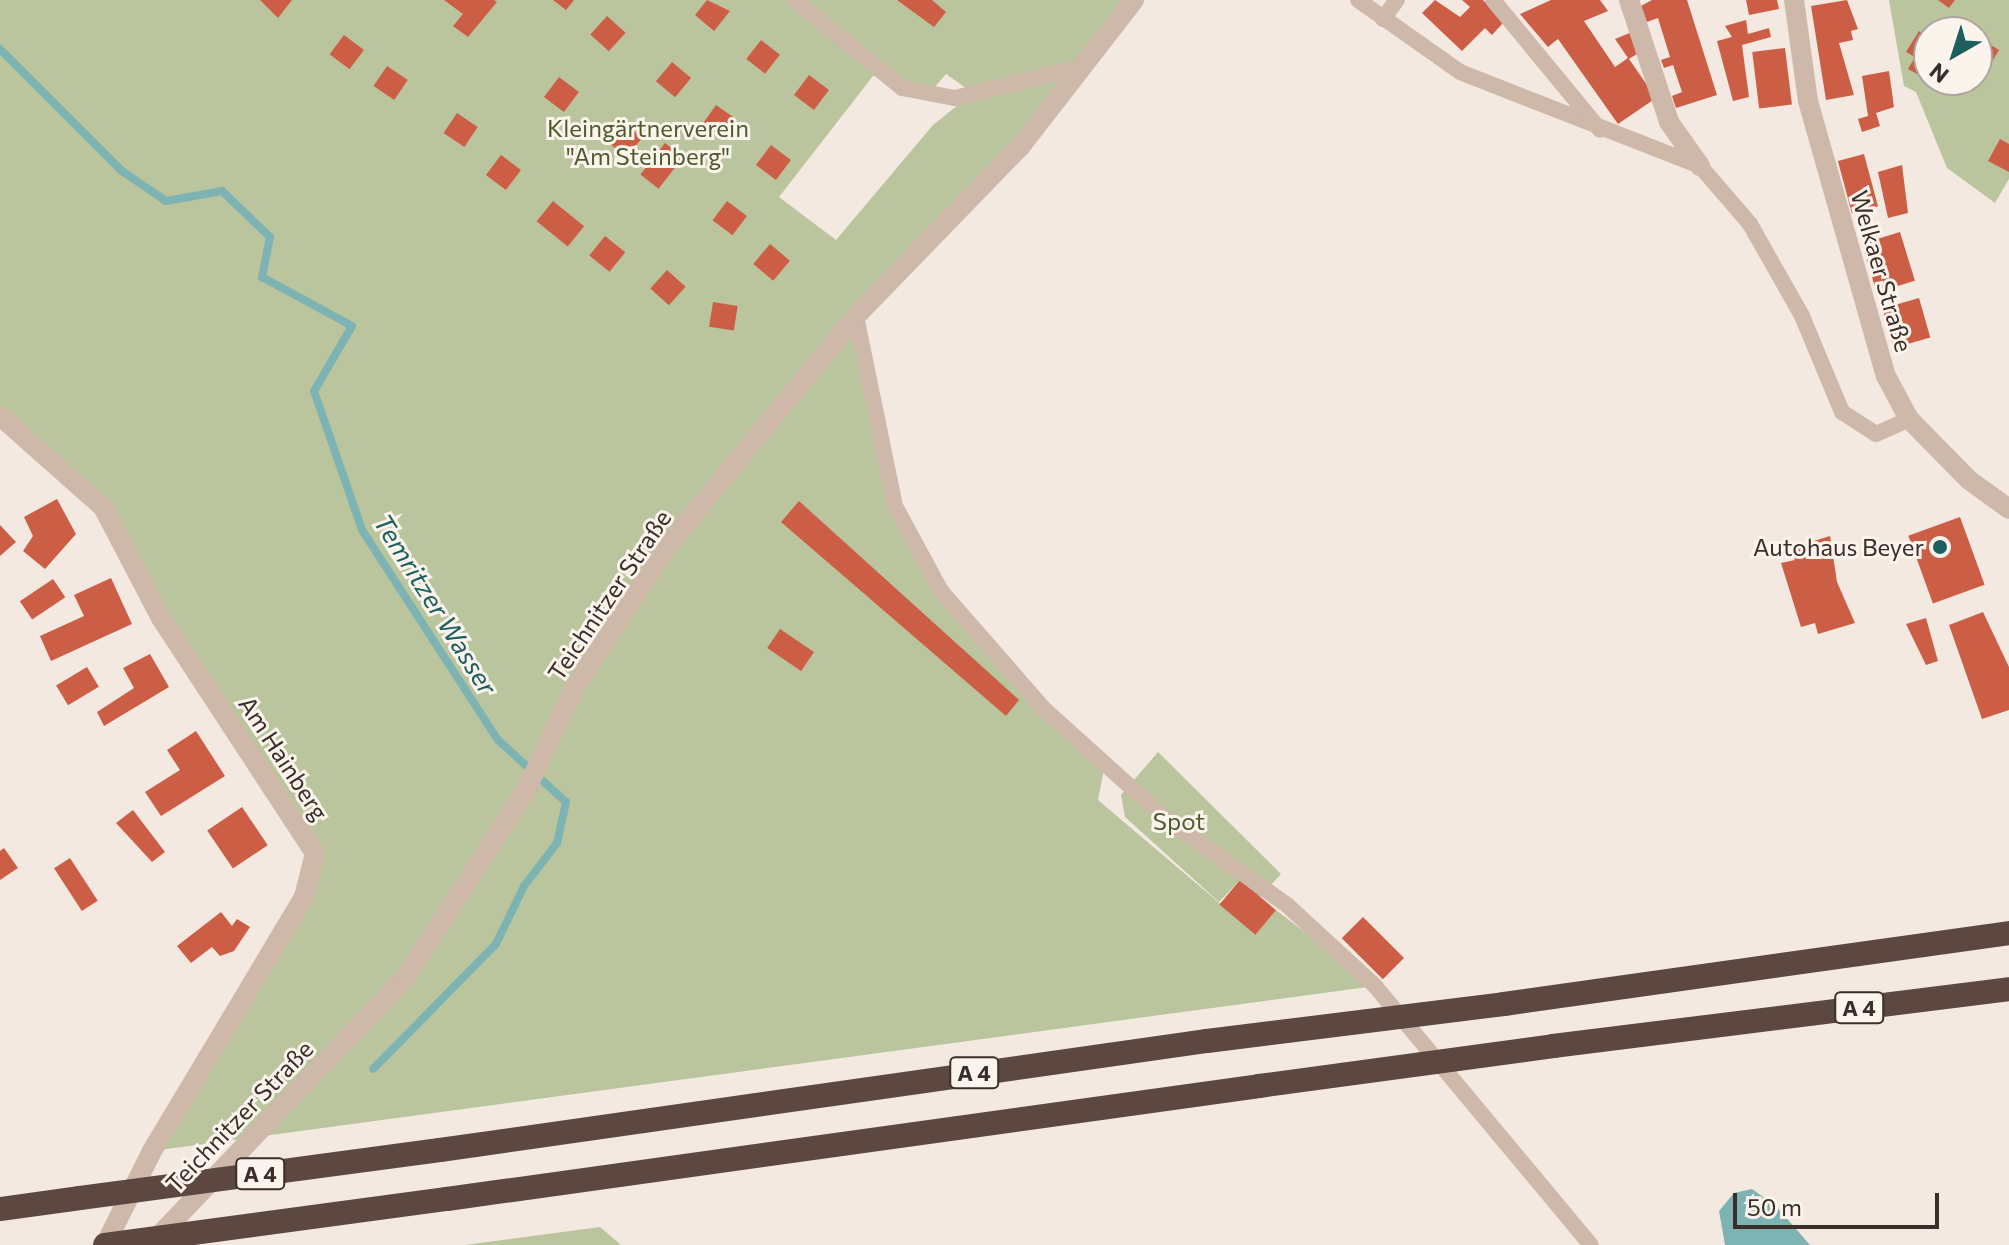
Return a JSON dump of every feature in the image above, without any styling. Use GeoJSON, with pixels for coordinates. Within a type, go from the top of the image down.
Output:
{"type":"FeatureCollection","features":[{"type":"Feature","properties":{"kind":"highway","name":"A 4"},"geometry":{"type":"LineString","coordinates":[[0,1209],[2009,933]]}},
{"type":"Feature","properties":{"kind":"highway","name":"A 4"},"geometry":{"type":"LineString","coordinates":[[105,1245],[1553,1046],[2009,989]]}},
{"type":"Feature","properties":{"kind":"street","name":"Teichnitzer Straße"},"geometry":{"type":"LineString","coordinates":[[149,1245],[406,977],[513,812],[552,742],[576,685],[666,548],[856,316],[1020,147],[1134,0]]}},
{"type":"Feature","properties":{"kind":"street"},"geometry":{"type":"LineString","coordinates":[[1629,0],[1669,122],[1700,166]]}},
{"type":"Feature","properties":{"kind":"street","name":"Welkaer Straße"},"geometry":{"type":"LineString","coordinates":[[1794,0],[1808,101],[1862,307],[1909,419],[1969,480],[2009,509]]}},
{"type":"Feature","properties":{"kind":"street","name":"Am Hainberg"},"geometry":{"type":"LineString","coordinates":[[0,416],[103,507],[161,618],[315,853],[304,897],[105,1245]]}},
{"type":"Feature","properties":{"kind":"lane"},"geometry":{"type":"LineString","coordinates":[[795,0],[902,88],[955,98],[1080,67]]}},
{"type":"Feature","properties":{"kind":"lane"},"geometry":{"type":"LineString","coordinates":[[1358,0],[1460,72],[1601,132],[1700,166],[1750,224],[1802,316],[1842,412],[1876,434],[1909,419]]}},
{"type":"Feature","properties":{"kind":"lane"},"geometry":{"type":"LineString","coordinates":[[1383,19],[1397,0]]}},
{"type":"Feature","properties":{"kind":"lane"},"geometry":{"type":"LineString","coordinates":[[1493,0],[1601,132]]}},
{"type":"Feature","properties":{"kind":"lane"},"geometry":{"type":"LineString","coordinates":[[856,316],[895,506],[941,591],[1044,709],[1165,818],[1287,905],[1375,986],[1591,1245]]}},
{"type":"Feature","properties":{"kind":"green space","name":"Kleingärtnerverein \"Am Steinberg\""},"geometry":{"type":"Polygon","coordinates":[[[0,0],[1129,0],[1080,67],[856,316],[895,506],[941,591],[1105,764],[1098,800],[1256,934],[1276,910],[1375,986],[152,1151],[304,898],[315,853],[103,507],[0,416],[0,0]],[[946,74],[934,88],[873,76],[779,197],[836,240],[933,125],[973,93],[946,74]]]}},
{"type":"Feature","properties":{"kind":"green space"},"geometry":{"type":"Polygon","coordinates":[[[1889,0],[2009,0],[2009,179],[1995,203],[1947,168],[1918,96],[1993,96],[1993,16],[1913,16],[1913,90],[1904,86],[1889,0]]]}},
{"type":"Feature","properties":{"kind":"green space","name":"Spot"},"geometry":{"type":"Polygon","coordinates":[[[1158,752],[1281,874],[1260,897],[1240,880],[1219,902],[1125,817],[1121,795],[1158,752]]]}},
{"type":"Feature","properties":{"kind":"green space"},"geometry":{"type":"Polygon","coordinates":[[[600,1227],[621,1245],[465,1245],[600,1227]]]}},
{"type":"Feature","properties":{"kind":"water"},"geometry":{"type":"Polygon","coordinates":[[[1752,1189],[1776,1206],[1810,1245],[1725,1245],[1719,1211],[1734,1193],[1752,1189]]]}},
{"type":"Feature","properties":{"kind":"building"},"geometry":{"type":"Polygon","coordinates":[[[260,0],[292,0],[278,18],[260,0]]]}},
{"type":"Feature","properties":{"kind":"building"},"geometry":{"type":"Polygon","coordinates":[[[444,0],[497,2],[468,37],[453,26],[463,14],[444,0]]]}},
{"type":"Feature","properties":{"kind":"building"},"geometry":{"type":"Polygon","coordinates":[[[553,0],[574,0],[566,10],[553,0]]]}},
{"type":"Feature","properties":{"kind":"building"},"geometry":{"type":"Polygon","coordinates":[[[707,0],[730,11],[714,31],[695,15],[707,0]]]}},
{"type":"Feature","properties":{"kind":"building"},"geometry":{"type":"Polygon","coordinates":[[[897,0],[932,0],[946,12],[934,27],[897,0]]]}},
{"type":"Feature","properties":{"kind":"building"},"geometry":{"type":"Polygon","coordinates":[[[1435,0],[1460,17],[1470,7],[1462,0],[1483,0],[1504,22],[1492,35],[1485,28],[1462,51],[1422,13],[1435,0]]]}},
{"type":"Feature","properties":{"kind":"building"},"geometry":{"type":"Polygon","coordinates":[[[1551,0],[1600,0],[1608,11],[1584,21],[1615,67],[1628,58],[1615,39],[1632,32],[1640,52],[1629,59],[1656,98],[1618,124],[1558,39],[1548,47],[1520,14],[1551,0]]]}},
{"type":"Feature","properties":{"kind":"building"},"geometry":{"type":"Polygon","coordinates":[[[1652,0],[1687,0],[1717,95],[1676,108],[1672,96],[1682,92],[1673,65],[1664,68],[1661,60],[1670,57],[1658,18],[1647,22],[1641,6],[1652,0]]]}},
{"type":"Feature","properties":{"kind":"building"},"geometry":{"type":"Polygon","coordinates":[[[1746,0],[1777,0],[1779,9],[1749,15],[1746,0]]]}},
{"type":"Feature","properties":{"kind":"building"},"geometry":{"type":"Polygon","coordinates":[[[1847,0],[1858,29],[1851,31],[1853,40],[1839,43],[1854,95],[1826,100],[1811,6],[1847,0]]]}},
{"type":"Feature","properties":{"kind":"building"},"geometry":{"type":"Polygon","coordinates":[[[1938,0],[1955,0],[1949,8],[1938,0]]]}},
{"type":"Feature","properties":{"kind":"building"},"geometry":{"type":"Polygon","coordinates":[[[607,16],[626,33],[609,51],[590,35],[607,16]]]}},
{"type":"Feature","properties":{"kind":"building"},"geometry":{"type":"Polygon","coordinates":[[[1746,20],[1748,34],[1769,28],[1771,37],[1742,45],[1749,97],[1733,101],[1717,41],[1732,37],[1725,26],[1746,20]]]}},
{"type":"Feature","properties":{"kind":"building"},"geometry":{"type":"Polygon","coordinates":[[[344,35],[364,50],[350,69],[330,54],[344,35]]]}},
{"type":"Feature","properties":{"kind":"building"},"geometry":{"type":"Polygon","coordinates":[[[761,40],[780,55],[765,74],[746,59],[761,40]]]}},
{"type":"Feature","properties":{"kind":"building"},"geometry":{"type":"Polygon","coordinates":[[[1913,41],[1913,56],[1906,52],[1913,41]]]}},
{"type":"Feature","properties":{"kind":"building"},"geometry":{"type":"Polygon","coordinates":[[[1993,46],[1999,50],[1993,60],[1993,46]]]}},
{"type":"Feature","properties":{"kind":"building"},"geometry":{"type":"Polygon","coordinates":[[[1785,48],[1792,105],[1759,109],[1752,52],[1785,48]]]}},
{"type":"Feature","properties":{"kind":"building"},"geometry":{"type":"Polygon","coordinates":[[[672,62],[691,78],[675,97],[656,81],[672,62]]]}},
{"type":"Feature","properties":{"kind":"building"},"geometry":{"type":"Polygon","coordinates":[[[387,66],[408,80],[394,100],[374,86],[387,66]]]}},
{"type":"Feature","properties":{"kind":"building"},"geometry":{"type":"Polygon","coordinates":[[[1889,71],[1894,107],[1876,113],[1880,126],[1862,132],[1858,119],[1868,116],[1862,76],[1889,71]]]}},
{"type":"Feature","properties":{"kind":"building"},"geometry":{"type":"Polygon","coordinates":[[[809,75],[829,90],[814,110],[794,95],[809,75]]]}},
{"type":"Feature","properties":{"kind":"building"},"geometry":{"type":"Polygon","coordinates":[[[559,77],[579,92],[564,112],[544,97],[559,77]]]}},
{"type":"Feature","properties":{"kind":"building"},"geometry":{"type":"Polygon","coordinates":[[[716,105],[736,119],[722,138],[703,124],[716,105]]]}},
{"type":"Feature","properties":{"kind":"building"},"geometry":{"type":"Polygon","coordinates":[[[457,113],[478,127],[464,147],[444,133],[457,113]]]}},
{"type":"Feature","properties":{"kind":"building"},"geometry":{"type":"Polygon","coordinates":[[[623,122],[642,138],[626,157],[607,141],[623,122]]]}},
{"type":"Feature","properties":{"kind":"building"},"geometry":{"type":"Polygon","coordinates":[[[2000,139],[2009,144],[2009,172],[1988,161],[2000,139]]]}},
{"type":"Feature","properties":{"kind":"building"},"geometry":{"type":"Polygon","coordinates":[[[665,143],[683,157],[658,189],[640,175],[665,143]]]}},
{"type":"Feature","properties":{"kind":"building"},"geometry":{"type":"Polygon","coordinates":[[[771,145],[791,160],[776,180],[756,165],[771,145]]]}},
{"type":"Feature","properties":{"kind":"building"},"geometry":{"type":"Polygon","coordinates":[[[1864,154],[1878,206],[1852,213],[1838,161],[1864,154]]]}},
{"type":"Feature","properties":{"kind":"building"},"geometry":{"type":"Polygon","coordinates":[[[501,155],[521,170],[506,190],[486,175],[501,155]]]}},
{"type":"Feature","properties":{"kind":"building"},"geometry":{"type":"Polygon","coordinates":[[[1902,165],[1908,213],[1888,218],[1878,172],[1902,165]]]}},
{"type":"Feature","properties":{"kind":"building"},"geometry":{"type":"Polygon","coordinates":[[[553,201],[584,226],[568,246],[537,221],[553,201]]]}},
{"type":"Feature","properties":{"kind":"building"},"geometry":{"type":"Polygon","coordinates":[[[727,201],[747,216],[733,235],[713,220],[727,201]]]}},
{"type":"Feature","properties":{"kind":"building"},"geometry":{"type":"Polygon","coordinates":[[[1900,232],[1915,281],[1877,292],[1862,244],[1900,232]]]}},
{"type":"Feature","properties":{"kind":"building"},"geometry":{"type":"Polygon","coordinates":[[[605,236],[625,252],[609,272],[589,255],[605,236]]]}},
{"type":"Feature","properties":{"kind":"building"},"geometry":{"type":"Polygon","coordinates":[[[770,244],[790,261],[773,281],[753,264],[770,244]]]}},
{"type":"Feature","properties":{"kind":"building"},"geometry":{"type":"Polygon","coordinates":[[[667,270],[686,287],[669,305],[650,289],[667,270]]]}},
{"type":"Feature","properties":{"kind":"building"},"geometry":{"type":"Polygon","coordinates":[[[1919,298],[1930,337],[1894,348],[1882,308],[1919,298]]]}},
{"type":"Feature","properties":{"kind":"building"},"geometry":{"type":"Polygon","coordinates":[[[713,302],[738,306],[734,331],[709,327],[713,302]]]}},
{"type":"Feature","properties":{"kind":"building"},"geometry":{"type":"Polygon","coordinates":[[[57,499],[76,534],[45,569],[23,551],[33,536],[24,517],[57,499]]]}},
{"type":"Feature","properties":{"kind":"building"},"geometry":{"type":"Polygon","coordinates":[[[799,501],[1019,700],[1006,716],[781,522],[799,501]]]}},
{"type":"Feature","properties":{"kind":"building","name":"Autohaus Beyer"},"geometry":{"type":"Polygon","coordinates":[[[1960,517],[1985,585],[1933,603],[1908,536],[1960,517]]]}},
{"type":"Feature","properties":{"kind":"building"},"geometry":{"type":"Polygon","coordinates":[[[0,525],[16,542],[0,556],[0,525]]]}},
{"type":"Feature","properties":{"kind":"building"},"geometry":{"type":"Polygon","coordinates":[[[1830,536],[1837,582],[1855,623],[1818,634],[1815,623],[1801,627],[1781,563],[1795,560],[1791,548],[1830,536]]]}},
{"type":"Feature","properties":{"kind":"building"},"geometry":{"type":"Polygon","coordinates":[[[111,578],[132,624],[51,661],[40,636],[84,616],[74,595],[111,578]]]}},
{"type":"Feature","properties":{"kind":"building"},"geometry":{"type":"Polygon","coordinates":[[[53,579],[65,597],[32,620],[20,601],[53,579]]]}},
{"type":"Feature","properties":{"kind":"building"},"geometry":{"type":"Polygon","coordinates":[[[1983,612],[2009,667],[2009,710],[1982,719],[1949,625],[1983,612]]]}},
{"type":"Feature","properties":{"kind":"building"},"geometry":{"type":"Polygon","coordinates":[[[1926,618],[1938,661],[1926,665],[1906,624],[1926,618]]]}},
{"type":"Feature","properties":{"kind":"building"},"geometry":{"type":"Polygon","coordinates":[[[780,629],[814,652],[801,671],[767,648],[780,629]]]}},
{"type":"Feature","properties":{"kind":"building"},"geometry":{"type":"Polygon","coordinates":[[[150,654],[169,687],[104,726],[97,712],[134,688],[123,668],[150,654]]]}},
{"type":"Feature","properties":{"kind":"building"},"geometry":{"type":"Polygon","coordinates":[[[87,667],[99,687],[68,705],[56,686],[87,667]]]}},
{"type":"Feature","properties":{"kind":"building"},"geometry":{"type":"Polygon","coordinates":[[[196,731],[225,776],[161,816],[145,792],[180,770],[167,750],[196,731]]]}},
{"type":"Feature","properties":{"kind":"building"},"geometry":{"type":"Polygon","coordinates":[[[242,807],[268,845],[233,869],[207,830],[242,807]]]}},
{"type":"Feature","properties":{"kind":"building"},"geometry":{"type":"Polygon","coordinates":[[[133,810],[165,852],[152,862],[116,823],[133,810]]]}},
{"type":"Feature","properties":{"kind":"building"},"geometry":{"type":"Polygon","coordinates":[[[4,848],[18,868],[0,880],[0,851],[4,848]]]}},
{"type":"Feature","properties":{"kind":"building"},"geometry":{"type":"Polygon","coordinates":[[[70,858],[98,901],[82,911],[54,868],[70,858]]]}},
{"type":"Feature","properties":{"kind":"building","name":"Spot"},"geometry":{"type":"Polygon","coordinates":[[[1240,880],[1276,910],[1255,935],[1219,905],[1240,880]]]}},
{"type":"Feature","properties":{"kind":"building"},"geometry":{"type":"Polygon","coordinates":[[[221,912],[232,926],[237,919],[250,927],[234,951],[220,956],[212,947],[191,963],[177,946],[221,912]]]}},
{"type":"Feature","properties":{"kind":"building"},"geometry":{"type":"Polygon","coordinates":[[[1363,917],[1404,958],[1383,979],[1342,938],[1363,917]]]}},
{"type":"Feature","properties":{"kind":"waterway","name":"Temritzer Wasser"},"geometry":{"type":"LineString","coordinates":[[0,49],[122,171],[166,201],[222,191],[270,237],[262,277],[352,326],[314,391],[362,530],[498,740],[566,802],[557,843],[524,886],[496,944],[373,1069]]}},
{"type":"Feature","properties":{"kind":"place","name":"Autohaus Beyer"},"geometry":{"type":"Point","coordinates":[1940,547]}}]}
